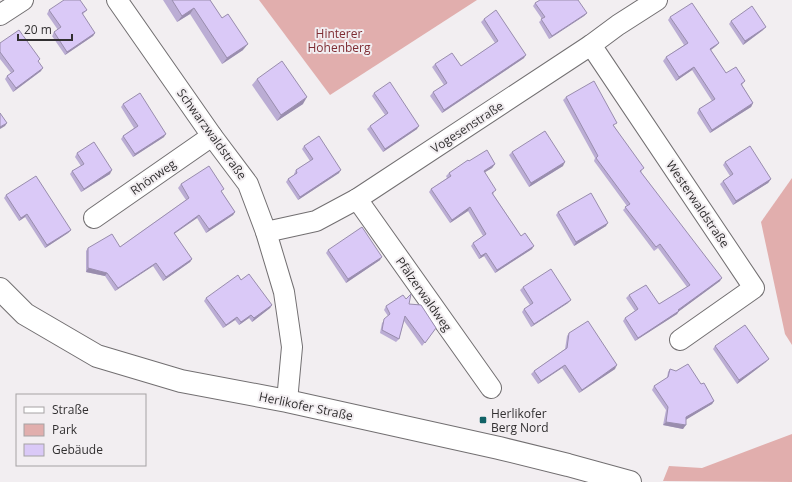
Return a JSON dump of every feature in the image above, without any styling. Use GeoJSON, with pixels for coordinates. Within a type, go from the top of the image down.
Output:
{"type":"FeatureCollection","features":[{"type":"Feature","properties":{"kind":"main road","name":"Herlikofer Straße"},"geometry":{"type":"LineString","coordinates":[[0,289],[25,314],[97,356],[181,381],[287,401],[499,448],[630,482]]}},
{"type":"Feature","properties":{"kind":"street"},"geometry":{"type":"LineString","coordinates":[[0,15],[23,0]]}},
{"type":"Feature","properties":{"kind":"street","name":"Schwarzwaldstraße"},"geometry":{"type":"LineString","coordinates":[[116,0],[212,136],[248,184],[266,232],[284,292],[292,347],[287,401]]}},
{"type":"Feature","properties":{"kind":"street","name":"Vogesenstraße"},"geometry":{"type":"LineString","coordinates":[[266,232],[316,222],[357,200],[657,0]]}},
{"type":"Feature","properties":{"kind":"street","name":"Westerwaldstraße"},"geometry":{"type":"LineString","coordinates":[[590,45],[754,288],[680,340]]}},
{"type":"Feature","properties":{"kind":"street","name":"Rhönweg"},"geometry":{"type":"LineString","coordinates":[[94,218],[212,136]]}},
{"type":"Feature","properties":{"kind":"street","name":"Pfälzerwaldweg"},"geometry":{"type":"LineString","coordinates":[[357,200],[491,388]]}},
{"type":"Feature","properties":{"kind":"green space","name":"Hinterer Hohenberg"},"geometry":{"type":"Polygon","coordinates":[[[259,0],[477,0],[330,95],[259,0]]]}},
{"type":"Feature","properties":{"kind":"green space"},"geometry":{"type":"Polygon","coordinates":[[[792,178],[792,345],[785,334],[761,222],[792,178]]]}},
{"type":"Feature","properties":{"kind":"green space"},"geometry":{"type":"Polygon","coordinates":[[[792,434],[792,482],[663,481],[669,466],[702,468],[792,434]]]}},
{"type":"Feature","properties":{"kind":"building"},"geometry":{"type":"Polygon","coordinates":[[[64,0],[80,0],[87,10],[82,13],[95,33],[67,52],[54,32],[61,27],[49,10],[64,0]]]}},
{"type":"Feature","properties":{"kind":"building"},"geometry":{"type":"Polygon","coordinates":[[[172,0],[210,0],[222,18],[228,14],[248,44],[227,58],[194,8],[182,16],[172,0]]]}},
{"type":"Feature","properties":{"kind":"building"},"geometry":{"type":"Polygon","coordinates":[[[540,0],[578,0],[587,13],[552,36],[541,19],[545,17],[535,3],[540,0]]]}},
{"type":"Feature","properties":{"kind":"building"},"geometry":{"type":"Polygon","coordinates":[[[692,3],[719,43],[710,49],[726,73],[736,67],[745,81],[741,84],[753,103],[712,130],[699,109],[715,99],[694,67],[679,77],[666,57],[688,43],[670,17],[692,3]]]}},
{"type":"Feature","properties":{"kind":"building"},"geometry":{"type":"Polygon","coordinates":[[[752,6],[766,27],[745,41],[731,21],[752,6]]]}},
{"type":"Feature","properties":{"kind":"building"},"geometry":{"type":"Polygon","coordinates":[[[496,10],[526,55],[444,110],[433,92],[447,83],[435,64],[452,53],[461,66],[498,41],[484,19],[496,10]]]}},
{"type":"Feature","properties":{"kind":"building"},"geometry":{"type":"Polygon","coordinates":[[[19,30],[40,59],[38,61],[43,68],[16,88],[7,76],[14,71],[0,52],[0,43],[19,30]]]}},
{"type":"Feature","properties":{"kind":"building"},"geometry":{"type":"Polygon","coordinates":[[[282,61],[307,97],[281,115],[257,79],[282,61]]]}},
{"type":"Feature","properties":{"kind":"building"},"geometry":{"type":"Polygon","coordinates":[[[594,81],[617,123],[613,125],[644,168],[640,171],[722,278],[678,310],[679,311],[638,338],[625,318],[638,309],[629,295],[646,285],[659,304],[690,285],[660,244],[656,247],[625,207],[630,204],[596,158],[598,156],[566,97],[594,81]]]}},
{"type":"Feature","properties":{"kind":"building"},"geometry":{"type":"Polygon","coordinates":[[[390,82],[419,126],[385,149],[370,126],[388,113],[374,93],[390,82]]]}},
{"type":"Feature","properties":{"kind":"building"},"geometry":{"type":"Polygon","coordinates":[[[140,93],[166,134],[135,154],[123,136],[138,126],[123,104],[140,93]]]}},
{"type":"Feature","properties":{"kind":"building"},"geometry":{"type":"Polygon","coordinates":[[[0,113],[7,123],[0,127],[0,113]]]}},
{"type":"Feature","properties":{"kind":"building"},"geometry":{"type":"Polygon","coordinates":[[[545,131],[565,162],[531,183],[512,152],[545,131]]]}},
{"type":"Feature","properties":{"kind":"building"},"geometry":{"type":"Polygon","coordinates":[[[319,136],[341,170],[300,197],[288,179],[297,173],[296,170],[313,159],[304,146],[319,136]]]}},
{"type":"Feature","properties":{"kind":"building"},"geometry":{"type":"Polygon","coordinates":[[[94,142],[112,170],[84,189],[72,171],[84,164],[77,153],[94,142]]]}},
{"type":"Feature","properties":{"kind":"building"},"geometry":{"type":"Polygon","coordinates":[[[750,146],[771,179],[736,201],[723,181],[733,174],[725,162],[750,146]]]}},
{"type":"Feature","properties":{"kind":"building"},"geometry":{"type":"Polygon","coordinates":[[[487,150],[495,164],[484,171],[496,190],[492,193],[521,236],[525,233],[534,246],[497,270],[486,253],[481,256],[473,243],[486,234],[470,207],[452,220],[431,189],[451,176],[449,173],[468,160],[469,161],[487,150]]]}},
{"type":"Feature","properties":{"kind":"building"},"geometry":{"type":"Polygon","coordinates":[[[209,166],[224,189],[221,191],[235,212],[209,229],[199,215],[174,233],[192,259],[166,277],[156,263],[118,288],[107,273],[88,268],[88,248],[112,234],[120,247],[189,198],[181,184],[209,166]]]}},
{"type":"Feature","properties":{"kind":"building"},"geometry":{"type":"Polygon","coordinates":[[[36,176],[71,230],[47,245],[27,214],[21,218],[6,195],[36,176]]]}},
{"type":"Feature","properties":{"kind":"building"},"geometry":{"type":"Polygon","coordinates":[[[591,193],[608,223],[576,242],[558,212],[591,193]]]}},
{"type":"Feature","properties":{"kind":"building"},"geometry":{"type":"Polygon","coordinates":[[[362,227],[382,257],[348,279],[328,250],[362,227]]]}},
{"type":"Feature","properties":{"kind":"building"},"geometry":{"type":"Polygon","coordinates":[[[551,269],[571,300],[534,324],[524,309],[533,303],[523,287],[551,269]]]}},
{"type":"Feature","properties":{"kind":"building"},"geometry":{"type":"Polygon","coordinates":[[[249,274],[272,305],[254,318],[251,315],[241,322],[237,317],[226,325],[206,298],[238,275],[241,280],[249,274]]]}},
{"type":"Feature","properties":{"kind":"building"},"geometry":{"type":"Polygon","coordinates":[[[411,294],[409,304],[421,305],[436,328],[425,343],[405,316],[399,339],[382,330],[384,319],[390,314],[386,306],[403,295],[406,299],[411,294]]]}},
{"type":"Feature","properties":{"kind":"building"},"geometry":{"type":"Polygon","coordinates":[[[588,321],[617,365],[582,390],[565,365],[541,381],[534,371],[567,348],[569,333],[588,321]]]}},
{"type":"Feature","properties":{"kind":"building"},"geometry":{"type":"Polygon","coordinates":[[[745,325],[769,359],[739,380],[715,346],[745,325]]]}},
{"type":"Feature","properties":{"kind":"building"},"geometry":{"type":"Polygon","coordinates":[[[688,364],[701,384],[704,383],[714,401],[686,417],[686,425],[666,422],[668,407],[654,386],[668,377],[670,369],[676,371],[688,364]]]}},
{"type":"Feature","properties":{"kind":"place","name":"Herlikofer Berg Nord"},"geometry":{"type":"Point","coordinates":[483,420]}}]}
